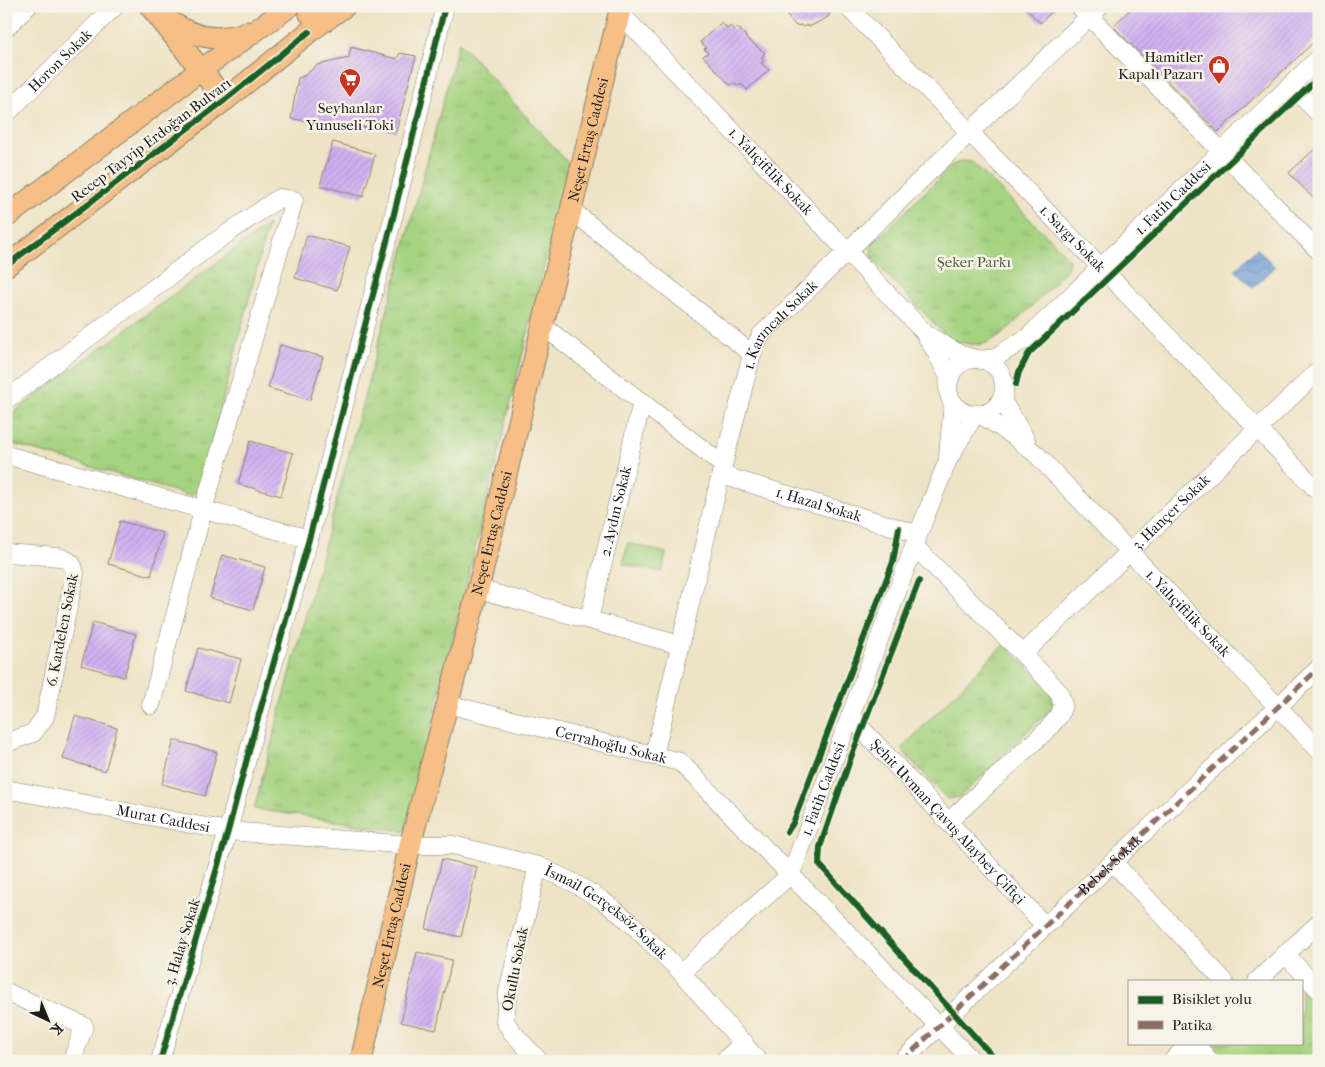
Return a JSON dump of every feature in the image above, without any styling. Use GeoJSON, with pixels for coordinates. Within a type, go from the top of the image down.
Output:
{"type":"FeatureCollection","features":[{"type":"Feature","properties":{"kind":"main road"},"geometry":{"type":"LineString","coordinates":[[315,6],[310,14],[318,16],[342,8]]}},
{"type":"Feature","properties":{"kind":"main road","name":"Recep Tayyip Erdoğan Bulvarı"},"geometry":{"type":"LineString","coordinates":[[6,217],[201,70],[288,8]]}},
{"type":"Feature","properties":{"kind":"main road","name":"Recep Tayyip Erdoğan Bulvarı"},"geometry":{"type":"LineString","coordinates":[[6,266],[225,100],[309,32],[342,8]]}},
{"type":"Feature","properties":{"kind":"main road","name":"Neşet Ertaş Caddesi"},"geometry":{"type":"LineString","coordinates":[[362,1060],[410,845],[478,589],[620,9]]}},
{"type":"Feature","properties":{"kind":"main road"},"geometry":{"type":"LineString","coordinates":[[160,10],[189,32],[203,37],[220,38],[233,36],[259,28]]}},
{"type":"Feature","properties":{"kind":"main road"},"geometry":{"type":"LineString","coordinates":[[160,10],[201,70],[225,100]]}},
{"type":"Feature","properties":{"kind":"street"},"geometry":{"type":"LineString","coordinates":[[6,28],[28,6]]}},
{"type":"Feature","properties":{"kind":"street","name":"Horon Sokak"},"geometry":{"type":"LineString","coordinates":[[6,114],[115,6]]}},
{"type":"Feature","properties":{"kind":"street","name":"3. Halay Sokak"},"geometry":{"type":"LineString","coordinates":[[160,1061],[228,831],[309,539],[392,226],[445,6]]}},
{"type":"Feature","properties":{"kind":"street","name":"1. Saygı Sokak"},"geometry":{"type":"LineString","coordinates":[[847,6],[1319,492]]}},
{"type":"Feature","properties":{"kind":"street","name":"1. Yalıçiftlik Sokak"},"geometry":{"type":"LineString","coordinates":[[620,9],[845,252],[923,332]]}},
{"type":"Feature","properties":{"kind":"street"},"geometry":{"type":"LineString","coordinates":[[1090,10],[1319,251]]}},
{"type":"Feature","properties":{"kind":"street","name":"1. Karıncalı Sokak"},"geometry":{"type":"LineString","coordinates":[[654,756],[722,470],[752,354],[761,335],[969,132],[1090,10]]}},
{"type":"Feature","properties":{"kind":"street","name":"1. Fatih Caddesi"},"geometry":{"type":"LineString","coordinates":[[1027,338],[1319,58]]}},
{"type":"Feature","properties":{"kind":"street"},"geometry":{"type":"LineString","coordinates":[[1291,84],[1319,114]]}},
{"type":"Feature","properties":{"kind":"street"},"geometry":{"type":"LineString","coordinates":[[6,400],[215,242],[280,198],[294,200],[203,510],[151,705]]}},
{"type":"Feature","properties":{"kind":"street"},"geometry":{"type":"LineString","coordinates":[[571,210],[752,354]]}},
{"type":"Feature","properties":{"kind":"street"},"geometry":{"type":"LineString","coordinates":[[543,326],[642,402],[722,470]]}},
{"type":"Feature","properties":{"kind":"street"},"geometry":{"type":"LineString","coordinates":[[923,332],[949,350],[989,362],[1001,375],[1004,387],[1000,400],[995,407],[977,414],[948,460]]}},
{"type":"Feature","properties":{"kind":"street"},"geometry":{"type":"LineString","coordinates":[[923,332],[950,379]]}},
{"type":"Feature","properties":{"kind":"street"},"geometry":{"type":"LineString","coordinates":[[948,460],[953,402],[948,387],[952,372],[963,362],[994,358],[1027,338]]}},
{"type":"Feature","properties":{"kind":"street"},"geometry":{"type":"LineString","coordinates":[[1027,338],[1004,376],[1003,402],[1036,454]]}},
{"type":"Feature","properties":{"kind":"street","name":"3. Hançer Sokak"},"geometry":{"type":"LineString","coordinates":[[1023,654],[1319,370]]}},
{"type":"Feature","properties":{"kind":"street","name":"2. Aydın Sokak"},"geometry":{"type":"LineString","coordinates":[[589,620],[642,402]]}},
{"type":"Feature","properties":{"kind":"street"},"geometry":{"type":"LineString","coordinates":[[953,402],[965,412],[977,414],[1012,435],[1036,454]]}},
{"type":"Feature","properties":{"kind":"street","name":"1. Yalıçiftlik Sokak"},"geometry":{"type":"LineString","coordinates":[[1036,454],[1319,750]]}},
{"type":"Feature","properties":{"kind":"street"},"geometry":{"type":"LineString","coordinates":[[6,455],[309,539]]}},
{"type":"Feature","properties":{"kind":"street","name":"1. Fatih Caddesi"},"geometry":{"type":"LineString","coordinates":[[791,874],[916,540],[948,460]]}},
{"type":"Feature","properties":{"kind":"street","name":"1. Hazal Sokak"},"geometry":{"type":"LineString","coordinates":[[722,470],[916,540]]}},
{"type":"Feature","properties":{"kind":"street"},"geometry":{"type":"LineString","coordinates":[[916,540],[1059,692],[1064,705],[1059,716],[1047,730],[948,822]]}},
{"type":"Feature","properties":{"kind":"street","name":"6. Kardelen Sokak"},"geometry":{"type":"LineString","coordinates":[[6,553],[60,557],[68,560],[74,566],[75,574],[45,717],[33,733],[6,743]]}},
{"type":"Feature","properties":{"kind":"street"},"geometry":{"type":"LineString","coordinates":[[478,589],[680,645]]}},
{"type":"Feature","properties":{"kind":"street","name":"Bebek Sokak"},"geometry":{"type":"LineString","coordinates":[[902,1061],[1319,668]]}},
{"type":"Feature","properties":{"kind":"street","name":"Cerrahoğlu Sokak"},"geometry":{"type":"LineString","coordinates":[[447,704],[680,762],[791,874]]}},
{"type":"Feature","properties":{"kind":"street","name":"Şehit Uvman Çavuş Alaybey Çiftçi"},"geometry":{"type":"LineString","coordinates":[[850,716],[1045,926]]}},
{"type":"Feature","properties":{"kind":"street","name":"Murat Caddesi"},"geometry":{"type":"LineString","coordinates":[[6,789],[228,831],[410,845]]}},
{"type":"Feature","properties":{"kind":"street","name":"İsmail Gerçeksöz Sokak"},"geometry":{"type":"LineString","coordinates":[[410,845],[453,845],[538,866],[602,900],[629,921],[681,972],[744,1042],[758,1061]]}},
{"type":"Feature","properties":{"kind":"street"},"geometry":{"type":"LineString","coordinates":[[1113,862],[1223,980]]}},
{"type":"Feature","properties":{"kind":"street","name":"Okullu Sokak"},"geometry":{"type":"LineString","coordinates":[[538,866],[508,991],[505,1021],[512,1032],[539,1061]]}},
{"type":"Feature","properties":{"kind":"street"},"geometry":{"type":"LineString","coordinates":[[681,972],[791,874],[973,1061]]}},
{"type":"Feature","properties":{"kind":"street"},"geometry":{"type":"LineString","coordinates":[[1258,980],[1319,923]]}},
{"type":"Feature","properties":{"kind":"street"},"geometry":{"type":"LineString","coordinates":[[1286,954],[1319,990]]}},
{"type":"Feature","properties":{"kind":"street"},"geometry":{"type":"LineString","coordinates":[[6,992],[84,1026],[72,1061]]}},
{"type":"Feature","properties":{"kind":"street"},"geometry":{"type":"LineString","coordinates":[[724,1061],[744,1042]]}},
{"type":"Feature","properties":{"kind":"street"},"geometry":{"type":"LineString","coordinates":[[1172,1061],[1189,1044]]}},
{"type":"Feature","properties":{"kind":"street"},"geometry":{"type":"LineString","coordinates":[[1195,1044],[1210,1061]]}},
{"type":"Feature","properties":{"kind":"green space"},"geometry":{"type":"Polygon","coordinates":[[[459,42],[569,164],[406,831],[254,809],[459,42]]]}},
{"type":"Feature","properties":{"kind":"green space","name":"Şeker Parkı"},"geometry":{"type":"Polygon","coordinates":[[[962,161],[972,162],[1069,260],[1067,269],[1039,299],[1002,333],[983,344],[949,339],[873,260],[871,252],[873,244],[952,165],[962,161]]]}},
{"type":"Feature","properties":{"kind":"green space"},"geometry":{"type":"Polygon","coordinates":[[[268,225],[200,489],[191,496],[6,442],[6,418],[268,225]]]}},
{"type":"Feature","properties":{"kind":"green space"},"geometry":{"type":"Polygon","coordinates":[[[628,543],[666,553],[662,572],[623,564],[628,543]]]}},
{"type":"Feature","properties":{"kind":"green space"},"geometry":{"type":"Polygon","coordinates":[[[1004,644],[1050,689],[1053,707],[960,797],[947,799],[901,749],[1004,644]]]}},
{"type":"Feature","properties":{"kind":"green space"},"geometry":{"type":"Polygon","coordinates":[[[1302,985],[1319,1003],[1319,1061],[1223,1061],[1208,1044],[1302,1044],[1302,985]]]}},
{"type":"Feature","properties":{"kind":"water"},"geometry":{"type":"Polygon","coordinates":[[[1257,248],[1275,267],[1253,288],[1235,270],[1257,248]]]}},
{"type":"Feature","properties":{"kind":"building"},"geometry":{"type":"Polygon","coordinates":[[[778,6],[825,6],[831,11],[828,17],[809,27],[807,25],[803,27],[801,25],[796,26],[778,6]]]}},
{"type":"Feature","properties":{"kind":"building"},"geometry":{"type":"Polygon","coordinates":[[[1024,6],[1058,6],[1040,23],[1024,6]]]}},
{"type":"Feature","properties":{"kind":"building","name":"Hamitler Kapalı Pazarı"},"geometry":{"type":"Polygon","coordinates":[[[1134,6],[1319,6],[1319,37],[1218,132],[1113,26],[1134,6]]]}},
{"type":"Feature","properties":{"kind":"building"},"geometry":{"type":"Polygon","coordinates":[[[722,22],[728,29],[730,26],[734,30],[737,27],[745,37],[765,53],[761,58],[764,61],[761,63],[769,70],[747,90],[741,84],[739,86],[734,83],[730,85],[703,56],[708,53],[704,49],[707,48],[700,42],[722,22]]]}},
{"type":"Feature","properties":{"kind":"building","name":"Seyhanlar Yunuseli Toki"},"geometry":{"type":"Polygon","coordinates":[[[351,47],[397,59],[400,53],[416,56],[396,131],[291,119],[298,78],[304,76],[317,65],[349,58],[351,47]]]}},
{"type":"Feature","properties":{"kind":"building"},"geometry":{"type":"Polygon","coordinates":[[[333,142],[375,154],[363,197],[320,185],[333,142]]]}},
{"type":"Feature","properties":{"kind":"building"},"geometry":{"type":"Polygon","coordinates":[[[1319,145],[1319,204],[1289,173],[1319,145]]]}},
{"type":"Feature","properties":{"kind":"building"},"geometry":{"type":"Polygon","coordinates":[[[307,235],[350,247],[337,290],[295,278],[307,235]]]}},
{"type":"Feature","properties":{"kind":"building"},"geometry":{"type":"Polygon","coordinates":[[[280,345],[323,357],[310,400],[268,388],[280,345]]]}},
{"type":"Feature","properties":{"kind":"building"},"geometry":{"type":"Polygon","coordinates":[[[250,441],[293,453],[281,496],[238,484],[250,441]]]}},
{"type":"Feature","properties":{"kind":"building"},"geometry":{"type":"Polygon","coordinates":[[[120,521],[163,533],[151,576],[108,564],[120,521]]]}},
{"type":"Feature","properties":{"kind":"building"},"geometry":{"type":"Polygon","coordinates":[[[222,555],[265,567],[253,610],[210,598],[222,555]]]}},
{"type":"Feature","properties":{"kind":"building"},"geometry":{"type":"Polygon","coordinates":[[[93,622],[136,634],[124,677],[81,665],[93,622]]]}},
{"type":"Feature","properties":{"kind":"building"},"geometry":{"type":"Polygon","coordinates":[[[198,648],[241,659],[229,703],[186,691],[198,648]]]}},
{"type":"Feature","properties":{"kind":"building"},"geometry":{"type":"Polygon","coordinates":[[[75,716],[117,728],[105,771],[63,759],[75,716]]]}},
{"type":"Feature","properties":{"kind":"building"},"geometry":{"type":"Polygon","coordinates":[[[174,740],[217,752],[205,796],[162,784],[174,740]]]}},
{"type":"Feature","properties":{"kind":"building"},"geometry":{"type":"Polygon","coordinates":[[[442,859],[477,867],[461,937],[426,929],[442,859]]]}},
{"type":"Feature","properties":{"kind":"building"},"geometry":{"type":"Polygon","coordinates":[[[417,952],[452,960],[436,1030],[401,1022],[417,952]]]}},
{"type":"Feature","properties":{"kind":"marked path"},"geometry":{"type":"LineString","coordinates":[[902,1061],[1319,668]]}},
{"type":"Feature","properties":{"kind":"cycle path"},"geometry":{"type":"LineString","coordinates":[[160,1061],[228,831],[309,539],[391,226],[445,6]]}},
{"type":"Feature","properties":{"kind":"cycle path"},"geometry":{"type":"LineString","coordinates":[[6,266],[225,100],[309,32]]}},
{"type":"Feature","properties":{"kind":"cycle path"},"geometry":{"type":"LineString","coordinates":[[1016,384],[1019,372],[1029,353],[1319,77]]}},
{"type":"Feature","properties":{"kind":"cycle path"},"geometry":{"type":"LineString","coordinates":[[787,832],[793,823],[893,562],[899,528]]}},
{"type":"Feature","properties":{"kind":"cycle path"},"geometry":{"type":"LineString","coordinates":[[919,581],[850,760],[820,847],[819,864],[997,1061]]}},
{"type":"Feature","properties":{"kind":"place","name":"Hamitler Kapalı Pazarı"},"geometry":{"type":"Point","coordinates":[1219,85]}},
{"type":"Feature","properties":{"kind":"place","name":"Seyhanlar Yunuseli Toki"},"geometry":{"type":"Point","coordinates":[350,98]}}]}
